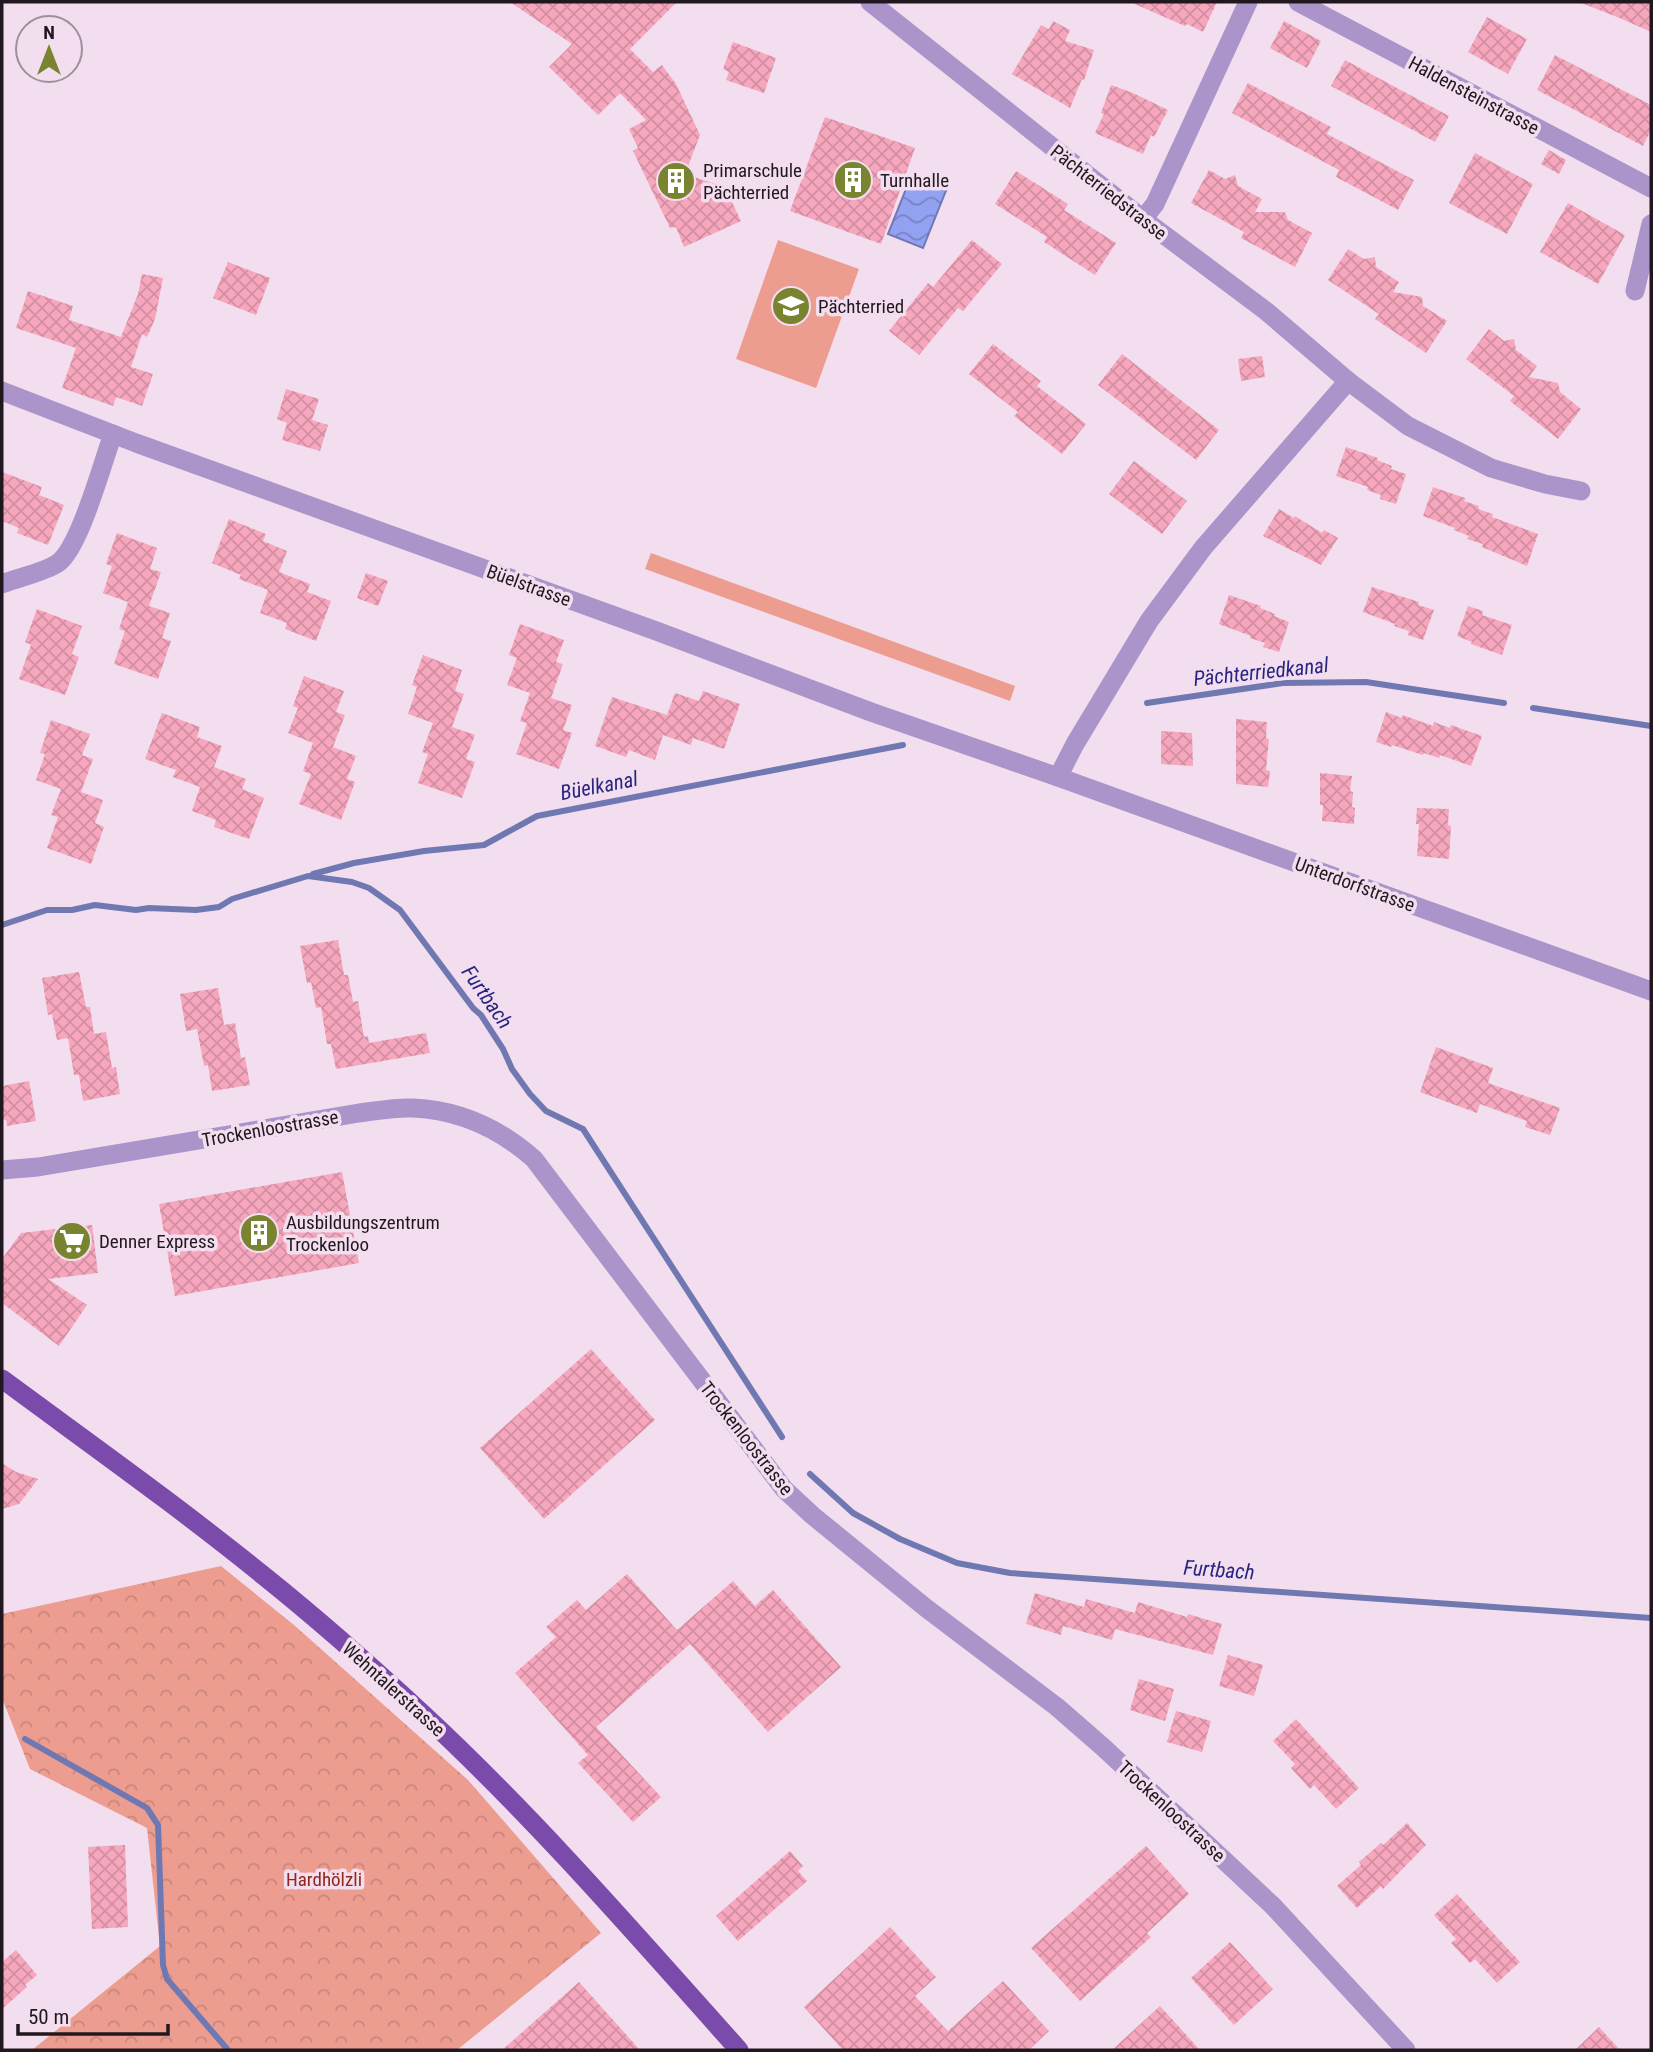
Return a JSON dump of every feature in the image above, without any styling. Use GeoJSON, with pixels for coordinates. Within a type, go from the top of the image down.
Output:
{"type":"FeatureCollection","features":[{"type":"Feature","properties":{"kind":"main road","name":"Wehntalerstrasse"},"geometry":{"type":"LineString","coordinates":[[2,1379],[165,1498],[264,1576],[425,1716],[482,1771],[592,1886],[739,2050]]}},
{"type":"Feature","properties":{"kind":"street","name":"Pächterriedstrasse"},"geometry":{"type":"LineString","coordinates":[[870,2],[1143,219],[1266,311],[1348,381],[1408,426],[1491,468],[1545,484],[1581,491]]}},
{"type":"Feature","properties":{"kind":"street"},"geometry":{"type":"LineString","coordinates":[[1143,219],[1155,204],[1248,2]]}},
{"type":"Feature","properties":{"kind":"street","name":"Haldensteinstrasse"},"geometry":{"type":"LineString","coordinates":[[1298,2],[1651,188]]}},
{"type":"Feature","properties":{"kind":"street"},"geometry":{"type":"LineString","coordinates":[[1635,291],[1651,224]]}},
{"type":"Feature","properties":{"kind":"street"},"geometry":{"type":"LineString","coordinates":[[1058,777],[1149,621],[1203,548],[1348,381]]}},
{"type":"Feature","properties":{"kind":"street","name":"Büelstrasse"},"geometry":{"type":"LineString","coordinates":[[2,391],[113,435],[659,632],[871,712],[1058,777]]}},
{"type":"Feature","properties":{"kind":"street"},"geometry":{"type":"LineString","coordinates":[[2,584],[57,564],[68,552],[78,535],[113,435]]}},
{"type":"Feature","properties":{"kind":"street","name":"Unterdorfstrasse"},"geometry":{"type":"LineString","coordinates":[[1058,777],[1651,991]]}},
{"type":"Feature","properties":{"kind":"street","name":"Trockenloostrasse"},"geometry":{"type":"LineString","coordinates":[[2,1170],[38,1167],[359,1113],[411,1108],[448,1112],[489,1126],[513,1140],[542,1169],[784,1489],[926,1608],[1057,1707],[1104,1748],[1273,1906],[1406,2050]]}},
{"type":"Feature","properties":{"kind":"green space"},"geometry":{"type":"Polygon","coordinates":[[[778,240],[859,269],[816,388],[736,359],[778,240]]]}},
{"type":"Feature","properties":{"kind":"green space"},"geometry":{"type":"Polygon","coordinates":[[[651,553],[1015,686],[1010,701],[645,569],[651,553]]]}},
{"type":"Feature","properties":{"kind":"green space","name":"Hardhölzli"},"geometry":{"type":"Polygon","coordinates":[[[221,1566],[294,1625],[468,1780],[601,1933],[457,2050],[32,2050],[160,1946],[147,1828],[30,1769],[2,1698],[2,1614],[221,1566]]]}},
{"type":"Feature","properties":{"kind":"water"},"geometry":{"type":"Polygon","coordinates":[[[912,174],[947,188],[923,248],[888,234],[912,174]]]}},
{"type":"Feature","properties":{"kind":"building"},"geometry":{"type":"Polygon","coordinates":[[[510,2],[677,2],[630,49],[653,72],[662,65],[676,84],[700,135],[685,174],[725,187],[741,221],[684,247],[676,227],[670,228],[633,151],[638,148],[629,129],[646,120],[620,93],[598,115],[549,67],[572,44],[510,2]]]}},
{"type":"Feature","properties":{"kind":"building"},"geometry":{"type":"Polygon","coordinates":[[[1130,2],[1217,2],[1203,32],[1130,2]]]}},
{"type":"Feature","properties":{"kind":"building"},"geometry":{"type":"Polygon","coordinates":[[[1579,2],[1651,2],[1651,32],[1622,19],[1579,2]]]}},
{"type":"Feature","properties":{"kind":"building"},"geometry":{"type":"Polygon","coordinates":[[[1487,17],[1527,39],[1508,74],[1468,52],[1487,17]]]}},
{"type":"Feature","properties":{"kind":"building"},"geometry":{"type":"Polygon","coordinates":[[[1053,21],[1070,30],[1065,41],[1094,50],[1084,80],[1082,79],[1070,108],[1012,74],[1041,25],[1049,29],[1053,21]]]}},
{"type":"Feature","properties":{"kind":"building"},"geometry":{"type":"Polygon","coordinates":[[[1284,21],[1321,41],[1307,68],[1270,48],[1284,21]]]}},
{"type":"Feature","properties":{"kind":"building"},"geometry":{"type":"Polygon","coordinates":[[[733,42],[776,58],[764,93],[726,80],[729,72],[723,69],[733,42]]]}},
{"type":"Feature","properties":{"kind":"building"},"geometry":{"type":"Polygon","coordinates":[[[1555,55],[1651,105],[1651,130],[1643,146],[1537,90],[1555,55]]]}},
{"type":"Feature","properties":{"kind":"building"},"geometry":{"type":"Polygon","coordinates":[[[1345,60],[1449,116],[1435,142],[1331,86],[1345,60]]]}},
{"type":"Feature","properties":{"kind":"building"},"geometry":{"type":"Polygon","coordinates":[[[1248,83],[1331,127],[1327,134],[1414,180],[1398,210],[1336,177],[1339,170],[1232,113],[1248,83]]]}},
{"type":"Feature","properties":{"kind":"building"},"geometry":{"type":"Polygon","coordinates":[[[1111,85],[1168,110],[1154,137],[1151,135],[1143,154],[1095,133],[1104,114],[1101,113],[1111,85]]]}},
{"type":"Feature","properties":{"kind":"building","name":"Turnhalle"},"geometry":{"type":"Polygon","coordinates":[[[825,117],[915,148],[881,244],[790,211],[825,117]]]}},
{"type":"Feature","properties":{"kind":"building"},"geometry":{"type":"Polygon","coordinates":[[[1549,150],[1566,160],[1559,174],[1541,164],[1549,150]]]}},
{"type":"Feature","properties":{"kind":"building"},"geometry":{"type":"Polygon","coordinates":[[[1475,153],[1533,184],[1507,234],[1449,203],[1475,153]]]}},
{"type":"Feature","properties":{"kind":"building"},"geometry":{"type":"Polygon","coordinates":[[[1209,170],[1225,179],[1235,175],[1238,186],[1262,199],[1255,212],[1285,212],[1288,220],[1312,233],[1295,267],[1241,238],[1244,232],[1191,203],[1209,170]]]}},
{"type":"Feature","properties":{"kind":"building"},"geometry":{"type":"Polygon","coordinates":[[[1016,171],[1068,204],[1064,210],[1116,243],[1095,275],[1044,242],[1047,237],[995,204],[1016,171]]]}},
{"type":"Feature","properties":{"kind":"building"},"geometry":{"type":"Polygon","coordinates":[[[1568,203],[1625,235],[1598,284],[1540,252],[1568,203]]]}},
{"type":"Feature","properties":{"kind":"building"},"geometry":{"type":"Polygon","coordinates":[[[972,240],[1002,264],[963,311],[958,308],[919,355],[889,331],[928,283],[933,287],[972,240]]]}},
{"type":"Feature","properties":{"kind":"building"},"geometry":{"type":"Polygon","coordinates":[[[1348,249],[1364,259],[1375,257],[1376,267],[1399,282],[1393,292],[1422,297],[1423,306],[1447,321],[1426,353],[1375,319],[1379,314],[1328,280],[1348,249]]]}},
{"type":"Feature","properties":{"kind":"building"},"geometry":{"type":"Polygon","coordinates":[[[228,262],[270,278],[256,315],[213,298],[228,262]]]}},
{"type":"Feature","properties":{"kind":"building"},"geometry":{"type":"Polygon","coordinates":[[[142,274],[163,278],[155,319],[147,337],[142,334],[131,367],[153,374],[142,406],[116,397],[113,406],[62,388],[76,348],[16,328],[28,291],[73,306],[69,320],[121,337],[138,294],[142,274]]]}},
{"type":"Feature","properties":{"kind":"building"},"geometry":{"type":"Polygon","coordinates":[[[1489,329],[1504,341],[1514,339],[1516,350],[1537,366],[1529,377],[1558,383],[1560,392],[1581,409],[1558,439],[1510,401],[1514,396],[1466,359],[1489,329]]]}},
{"type":"Feature","properties":{"kind":"building"},"geometry":{"type":"Polygon","coordinates":[[[993,344],[1041,381],[1037,386],[1086,424],[1062,454],[1014,416],[1018,412],[969,374],[993,344]]]}},
{"type":"Feature","properties":{"kind":"building"},"geometry":{"type":"Polygon","coordinates":[[[1122,354],[1219,430],[1196,460],[1098,385],[1122,354]]]}},
{"type":"Feature","properties":{"kind":"building"},"geometry":{"type":"Polygon","coordinates":[[[1262,356],[1265,377],[1241,381],[1238,359],[1262,356]]]}},
{"type":"Feature","properties":{"kind":"building"},"geometry":{"type":"Polygon","coordinates":[[[286,389],[319,399],[312,420],[328,425],[320,451],[282,440],[287,423],[277,419],[286,389]]]}},
{"type":"Feature","properties":{"kind":"building"},"geometry":{"type":"Polygon","coordinates":[[[1346,447],[1378,458],[1377,460],[1392,466],[1391,469],[1406,474],[1396,504],[1380,499],[1381,495],[1367,490],[1368,487],[1336,476],[1346,447]]]}},
{"type":"Feature","properties":{"kind":"building"},"geometry":{"type":"Polygon","coordinates":[[[1134,461],[1187,501],[1162,534],[1109,494],[1134,461]]]}},
{"type":"Feature","properties":{"kind":"building"},"geometry":{"type":"Polygon","coordinates":[[[2,472],[42,487],[39,495],[64,505],[48,545],[17,533],[19,528],[2,521],[2,472]]]}},
{"type":"Feature","properties":{"kind":"building"},"geometry":{"type":"Polygon","coordinates":[[[1433,487],[1465,498],[1464,501],[1479,506],[1478,509],[1493,514],[1492,517],[1538,534],[1527,566],[1482,547],[1483,544],[1467,539],[1469,536],[1454,530],[1455,528],[1423,516],[1433,487]]]}},
{"type":"Feature","properties":{"kind":"building"},"geometry":{"type":"Polygon","coordinates":[[[1279,509],[1322,533],[1324,530],[1338,538],[1321,565],[1263,536],[1279,509]]]}},
{"type":"Feature","properties":{"kind":"building"},"geometry":{"type":"Polygon","coordinates":[[[229,519],[266,534],[263,541],[287,551],[279,572],[310,584],[307,592],[331,601],[316,641],[285,629],[287,623],[260,613],[268,590],[239,579],[241,575],[212,563],[229,519]]]}},
{"type":"Feature","properties":{"kind":"building"},"geometry":{"type":"Polygon","coordinates":[[[117,533],[157,548],[150,569],[161,572],[149,606],[170,613],[162,638],[171,641],[158,679],[114,664],[125,631],[119,629],[128,602],[103,593],[112,566],[106,564],[117,533]]]}},
{"type":"Feature","properties":{"kind":"building"},"geometry":{"type":"Polygon","coordinates":[[[366,573],[388,581],[378,606],[357,598],[366,573]]]}},
{"type":"Feature","properties":{"kind":"building"},"geometry":{"type":"Polygon","coordinates":[[[1372,587],[1419,602],[1418,605],[1434,610],[1423,640],[1408,635],[1409,631],[1394,626],[1395,624],[1363,612],[1372,587]]]}},
{"type":"Feature","properties":{"kind":"building"},"geometry":{"type":"Polygon","coordinates":[[[1229,595],[1261,606],[1260,608],[1275,614],[1274,616],[1289,622],[1279,652],[1263,647],[1265,643],[1250,638],[1251,636],[1219,624],[1229,595]]]}},
{"type":"Feature","properties":{"kind":"building"},"geometry":{"type":"Polygon","coordinates":[[[1468,606],[1483,611],[1482,615],[1512,625],[1502,655],[1457,636],[1468,606]]]}},
{"type":"Feature","properties":{"kind":"building"},"geometry":{"type":"Polygon","coordinates":[[[37,609],[82,626],[72,654],[79,657],[65,695],[19,679],[31,645],[25,642],[37,609]]]}},
{"type":"Feature","properties":{"kind":"building"},"geometry":{"type":"Polygon","coordinates":[[[520,624],[564,640],[556,662],[563,664],[551,698],[572,705],[563,730],[572,733],[559,769],[516,754],[527,723],[520,721],[530,693],[507,685],[517,658],[509,655],[520,624]]]}},
{"type":"Feature","properties":{"kind":"building"},"geometry":{"type":"Polygon","coordinates":[[[423,655],[462,670],[455,691],[464,694],[452,727],[475,735],[466,759],[475,762],[462,798],[418,783],[428,754],[422,752],[433,723],[408,714],[417,687],[412,685],[423,655]]]}},
{"type":"Feature","properties":{"kind":"building"},"geometry":{"type":"Polygon","coordinates":[[[304,676],[344,691],[336,712],[345,715],[333,747],[356,756],[347,779],[355,782],[341,820],[299,804],[311,774],[303,771],[313,743],[288,733],[298,708],[293,706],[304,676]]]}},
{"type":"Feature","properties":{"kind":"building"},"geometry":{"type":"Polygon","coordinates":[[[703,691],[740,704],[724,749],[693,738],[691,745],[663,735],[655,760],[629,750],[626,757],[595,746],[612,697],[667,715],[675,693],[699,701],[703,691]]]}},
{"type":"Feature","properties":{"kind":"building"},"geometry":{"type":"Polygon","coordinates":[[[1386,712],[1433,726],[1434,722],[1450,728],[1451,725],[1482,736],[1471,766],[1440,755],[1439,758],[1424,753],[1423,755],[1376,742],[1386,712]]]}},
{"type":"Feature","properties":{"kind":"building"},"geometry":{"type":"Polygon","coordinates":[[[162,713],[200,727],[197,737],[222,746],[214,767],[246,779],[242,789],[264,798],[249,839],[214,827],[216,820],[192,811],[200,787],[173,777],[176,770],[145,759],[162,713]]]}},
{"type":"Feature","properties":{"kind":"building"},"geometry":{"type":"Polygon","coordinates":[[[1236,719],[1267,722],[1266,738],[1269,739],[1266,770],[1270,771],[1268,787],[1236,784],[1236,719]]]}},
{"type":"Feature","properties":{"kind":"building"},"geometry":{"type":"Polygon","coordinates":[[[51,720],[90,734],[82,755],[93,759],[81,792],[103,800],[95,823],[104,827],[91,864],[47,848],[58,817],[51,815],[61,789],[36,780],[45,754],[40,753],[51,720]]]}},
{"type":"Feature","properties":{"kind":"building"},"geometry":{"type":"Polygon","coordinates":[[[1161,731],[1192,733],[1193,766],[1161,764],[1161,731]]]}},
{"type":"Feature","properties":{"kind":"building"},"geometry":{"type":"Polygon","coordinates":[[[1320,773],[1352,776],[1350,791],[1353,792],[1352,807],[1355,808],[1354,824],[1322,821],[1320,773]]]}},
{"type":"Feature","properties":{"kind":"building"},"geometry":{"type":"Polygon","coordinates":[[[1417,808],[1449,809],[1449,859],[1417,856],[1417,808]]]}},
{"type":"Feature","properties":{"kind":"building"},"geometry":{"type":"Polygon","coordinates":[[[338,940],[344,975],[348,975],[353,1002],[358,1001],[364,1037],[368,1036],[369,1043],[426,1033],[430,1053],[336,1069],[331,1044],[327,1044],[321,1007],[316,1008],[311,982],[307,983],[300,946],[338,940]]]}},
{"type":"Feature","properties":{"kind":"building"},"geometry":{"type":"Polygon","coordinates":[[[79,972],[86,1007],[90,1007],[94,1034],[106,1032],[120,1094],[83,1101],[79,1075],[74,1075],[68,1038],[57,1040],[52,1014],[48,1015],[42,978],[79,972]]]}},
{"type":"Feature","properties":{"kind":"building"},"geometry":{"type":"Polygon","coordinates":[[[218,988],[224,1025],[235,1023],[241,1058],[245,1057],[250,1085],[212,1091],[208,1065],[204,1066],[197,1029],[186,1031],[180,994],[218,988]]]}},
{"type":"Feature","properties":{"kind":"building"},"geometry":{"type":"Polygon","coordinates":[[[1436,1047],[1493,1068],[1488,1083],[1560,1108],[1550,1135],[1525,1127],[1527,1121],[1480,1104],[1477,1113],[1420,1092],[1436,1047]]]}},
{"type":"Feature","properties":{"kind":"building"},"geometry":{"type":"Polygon","coordinates":[[[29,1081],[36,1121],[7,1126],[6,1120],[2,1120],[2,1086],[29,1081]]]}},
{"type":"Feature","properties":{"kind":"building","name":"Ausbildungszentrum Trockenloo"},"geometry":{"type":"Polygon","coordinates":[[[342,1172],[359,1263],[175,1296],[159,1204],[342,1172]]]}},
{"type":"Feature","properties":{"kind":"building"},"geometry":{"type":"Polygon","coordinates":[[[92,1225],[98,1273],[48,1279],[87,1305],[59,1346],[2,1303],[2,1259],[21,1233],[92,1225]]]}},
{"type":"Feature","properties":{"kind":"building"},"geometry":{"type":"Polygon","coordinates":[[[591,1349],[655,1420],[544,1519],[480,1448],[591,1349]]]}},
{"type":"Feature","properties":{"kind":"building"},"geometry":{"type":"Polygon","coordinates":[[[2,1463],[16,1472],[38,1479],[19,1504],[2,1509],[2,1463]]]}},
{"type":"Feature","properties":{"kind":"building"},"geometry":{"type":"Polygon","coordinates":[[[627,1574],[677,1630],[733,1581],[755,1606],[773,1590],[841,1667],[768,1732],[690,1644],[596,1727],[661,1797],[633,1822],[578,1763],[588,1755],[515,1673],[556,1637],[546,1627],[577,1600],[586,1610],[627,1574]]]}},
{"type":"Feature","properties":{"kind":"building"},"geometry":{"type":"Polygon","coordinates":[[[1035,1593],[1084,1607],[1086,1599],[1135,1613],[1138,1602],[1222,1624],[1213,1655],[1115,1629],[1112,1640],[1063,1626],[1061,1635],[1026,1624],[1035,1593]]]}},
{"type":"Feature","properties":{"kind":"building"},"geometry":{"type":"Polygon","coordinates":[[[1228,1655],[1263,1665],[1254,1696],[1219,1686],[1228,1655]]]}},
{"type":"Feature","properties":{"kind":"building"},"geometry":{"type":"Polygon","coordinates":[[[1139,1679],[1174,1689],[1165,1721],[1130,1710],[1139,1679]]]}},
{"type":"Feature","properties":{"kind":"building"},"geometry":{"type":"Polygon","coordinates":[[[1176,1711],[1211,1721],[1202,1752],[1167,1742],[1176,1711]]]}},
{"type":"Feature","properties":{"kind":"building"},"geometry":{"type":"Polygon","coordinates":[[[1296,1719],[1359,1788],[1336,1809],[1314,1785],[1310,1789],[1291,1768],[1295,1764],[1273,1741],[1296,1719]]]}},
{"type":"Feature","properties":{"kind":"building"},"geometry":{"type":"Polygon","coordinates":[[[1407,1823],[1426,1845],[1383,1889],[1381,1886],[1357,1908],[1337,1886],[1361,1865],[1359,1862],[1407,1823]]]}},
{"type":"Feature","properties":{"kind":"building"},"geometry":{"type":"Polygon","coordinates":[[[125,1845],[128,1927],[92,1929],[88,1847],[125,1845]]]}},
{"type":"Feature","properties":{"kind":"building"},"geometry":{"type":"Polygon","coordinates":[[[1146,1846],[1189,1894],[1147,1933],[1151,1937],[1080,2001],[1031,1948],[1146,1846]]]}},
{"type":"Feature","properties":{"kind":"building"},"geometry":{"type":"Polygon","coordinates":[[[790,1851],[803,1866],[798,1871],[807,1881],[738,1941],[716,1916],[790,1851]]]}},
{"type":"Feature","properties":{"kind":"building"},"geometry":{"type":"Polygon","coordinates":[[[1457,1894],[1520,1962],[1497,1983],[1475,1959],[1470,1963],[1451,1943],[1456,1939],[1434,1915],[1457,1894]]]}},
{"type":"Feature","properties":{"kind":"building"},"geometry":{"type":"Polygon","coordinates":[[[890,1927],[936,1977],[915,1996],[948,2031],[1003,1981],[1049,2031],[1029,2050],[843,2050],[804,2007],[890,1927]]]}},
{"type":"Feature","properties":{"kind":"building"},"geometry":{"type":"Polygon","coordinates":[[[1230,1942],[1273,1989],[1234,2025],[1191,1978],[1230,1942]]]}},
{"type":"Feature","properties":{"kind":"building"},"geometry":{"type":"Polygon","coordinates":[[[16,1950],[37,1975],[2,2009],[2,1962],[16,1950]]]}},
{"type":"Feature","properties":{"kind":"building"},"geometry":{"type":"Polygon","coordinates":[[[579,1982],[640,2050],[502,2050],[579,1982]]]}},
{"type":"Feature","properties":{"kind":"building"},"geometry":{"type":"Polygon","coordinates":[[[1160,2006],[1200,2050],[1112,2050],[1160,2006]]]}},
{"type":"Feature","properties":{"kind":"building"},"geometry":{"type":"Polygon","coordinates":[[[1599,2027],[1620,2050],[1575,2050],[1599,2027]]]}},
{"type":"Feature","properties":{"kind":"waterway","name":"Pächterriedkanal"},"geometry":{"type":"LineString","coordinates":[[1147,703],[1283,683],[1366,682],[1504,703]]}},
{"type":"Feature","properties":{"kind":"waterway","name":"Pächterriedkanal"},"geometry":{"type":"LineString","coordinates":[[1533,708],[1651,726]]}},
{"type":"Feature","properties":{"kind":"waterway","name":"Büelkanal"},"geometry":{"type":"LineString","coordinates":[[313,874],[354,863],[424,851],[484,845],[537,816],[903,745]]}},
{"type":"Feature","properties":{"kind":"waterway","name":"Furtbach"},"geometry":{"type":"LineString","coordinates":[[2,925],[47,910],[72,910],[95,905],[136,910],[196,910],[219,907],[232,899],[308,876],[352,882],[369,888],[400,910],[481,1015],[503,1049],[512,1069],[530,1094],[546,1111],[583,1129],[782,1437]]}},
{"type":"Feature","properties":{"kind":"waterway","name":"Furtbach"},"geometry":{"type":"LineString","coordinates":[[810,1474],[853,1513],[900,1539],[957,1563],[1010,1573],[1651,1618]]}},
{"type":"Feature","properties":{"kind":"waterway"},"geometry":{"type":"LineString","coordinates":[[25,1739],[147,1808],[158,1825],[163,1965],[167,1979],[228,2050]]}},
{"type":"Feature","properties":{"kind":"place","name":"Turnhalle"},"geometry":{"type":"Point","coordinates":[853,180]}},
{"type":"Feature","properties":{"kind":"place","name":"Primarschule Pächterried"},"geometry":{"type":"Point","coordinates":[676,181]}},
{"type":"Feature","properties":{"kind":"place","name":"Pächterried"},"geometry":{"type":"Point","coordinates":[791,306]}},
{"type":"Feature","properties":{"kind":"place","name":"Ausbildungszentrum Trockenloo"},"geometry":{"type":"Point","coordinates":[259,1233]}},
{"type":"Feature","properties":{"kind":"place","name":"Denner Express"},"geometry":{"type":"Point","coordinates":[72,1241]}}]}
